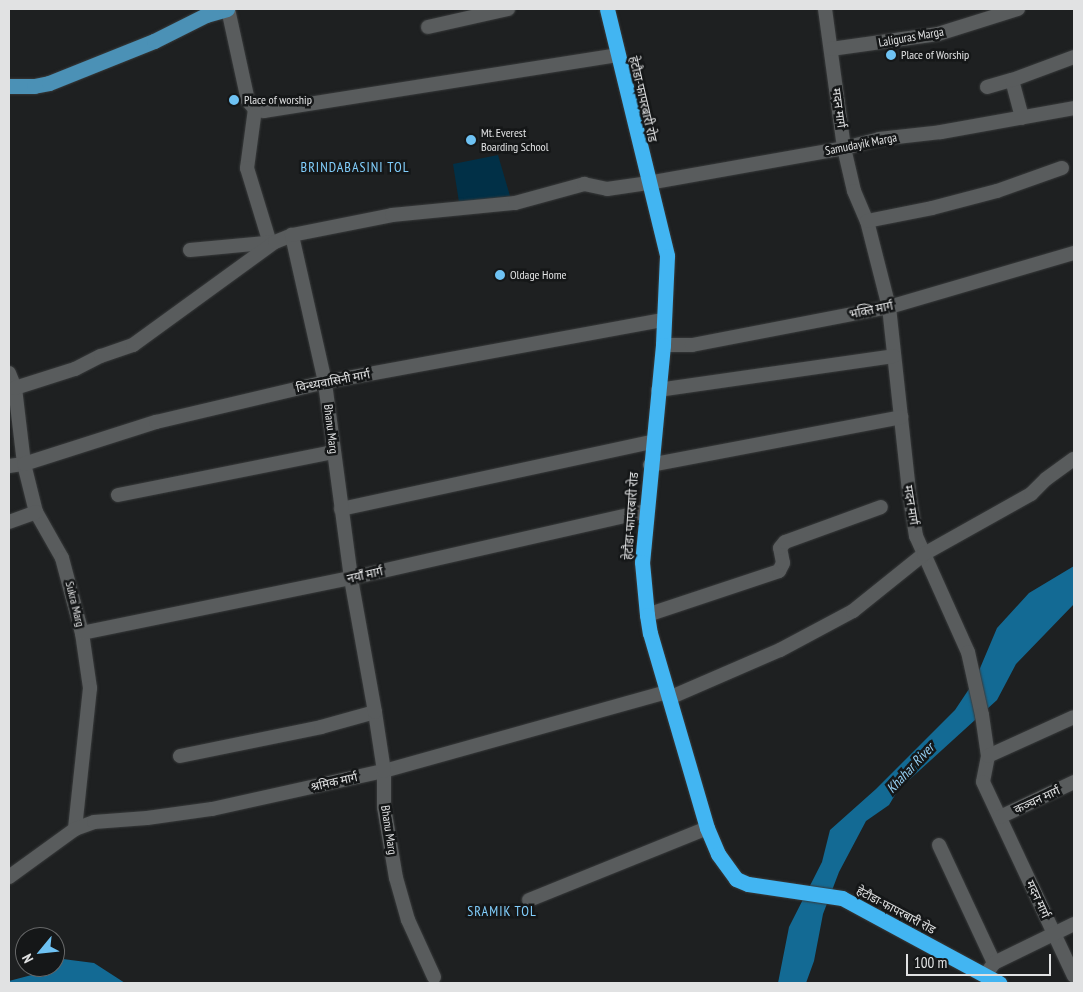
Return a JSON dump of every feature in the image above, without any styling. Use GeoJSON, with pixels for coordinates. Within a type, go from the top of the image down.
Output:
{"type":"FeatureCollection","features":[{"type":"Feature","properties":{"kind":"highway","name":"हेटौडा-फापरबारी रोड"},"geometry":{"type":"LineString","coordinates":[[607,9],[667,256],[663,345],[652,442],[642,562],[647,615],[650,633],[707,828],[718,854],[736,879],[748,884],[842,898],[990,969],[999,983]]}},
{"type":"Feature","properties":{"kind":"main road"},"geometry":{"type":"LineString","coordinates":[[9,86],[34,86],[50,83],[154,41],[206,15],[228,9]]}},
{"type":"Feature","properties":{"kind":"street"},"geometry":{"type":"LineString","coordinates":[[228,9],[248,101],[255,109],[264,111],[617,55]]}},
{"type":"Feature","properties":{"kind":"street"},"geometry":{"type":"LineString","coordinates":[[428,27],[508,9]]}},
{"type":"Feature","properties":{"kind":"street","name":"मदन मार्ग"},"geometry":{"type":"LineString","coordinates":[[825,9],[844,148],[854,191],[867,221],[889,306],[909,492],[916,536],[968,652],[982,715],[988,756],[983,782],[1074,976]]}},
{"type":"Feature","properties":{"kind":"street","name":"Laliguras Marga"},"geometry":{"type":"LineString","coordinates":[[831,49],[938,34],[1018,9]]}},
{"type":"Feature","properties":{"kind":"street"},"geometry":{"type":"LineString","coordinates":[[987,87],[1012,80],[1074,57]]}},
{"type":"Feature","properties":{"kind":"street"},"geometry":{"type":"LineString","coordinates":[[1012,80],[1022,118]]}},
{"type":"Feature","properties":{"kind":"street","name":"Samudayik Marga"},"geometry":{"type":"LineString","coordinates":[[648,183],[844,148],[878,139],[942,132],[1074,108]]}},
{"type":"Feature","properties":{"kind":"street"},"geometry":{"type":"LineString","coordinates":[[255,109],[247,168],[273,242]]}},
{"type":"Feature","properties":{"kind":"street"},"geometry":{"type":"LineString","coordinates":[[867,221],[932,208],[997,191],[1062,168]]}},
{"type":"Feature","properties":{"kind":"street"},"geometry":{"type":"LineString","coordinates":[[190,250],[273,242],[292,235],[392,215],[515,203],[584,184],[607,189],[648,183]]}},
{"type":"Feature","properties":{"kind":"street","name":"Bhanu Marg"},"geometry":{"type":"LineString","coordinates":[[292,235],[325,382],[351,578],[384,771],[384,808],[396,878],[408,920],[434,977]]}},
{"type":"Feature","properties":{"kind":"street"},"geometry":{"type":"LineString","coordinates":[[15,388],[75,369],[101,356],[133,345],[273,242]]}},
{"type":"Feature","properties":{"kind":"street","name":"भक्ति मार्ग"},"geometry":{"type":"LineString","coordinates":[[663,345],[692,345],[889,306],[1074,253]]}},
{"type":"Feature","properties":{"kind":"street","name":"विन्ध्यवासिनी मार्ग"},"geometry":{"type":"LineString","coordinates":[[9,466],[24,464],[156,422],[325,382],[664,320]]}},
{"type":"Feature","properties":{"kind":"street"},"geometry":{"type":"LineString","coordinates":[[658,390],[894,356]]}},
{"type":"Feature","properties":{"kind":"street","name":"Sukra Marg"},"geometry":{"type":"LineString","coordinates":[[9,373],[15,388],[24,464],[36,512],[62,558],[82,633],[90,688],[75,829]]}},
{"type":"Feature","properties":{"kind":"street"},"geometry":{"type":"LineString","coordinates":[[650,465],[901,417]]}},
{"type":"Feature","properties":{"kind":"street"},"geometry":{"type":"LineString","coordinates":[[341,509],[652,442]]}},
{"type":"Feature","properties":{"kind":"street"},"geometry":{"type":"LineString","coordinates":[[118,496],[334,452]]}},
{"type":"Feature","properties":{"kind":"street","name":"श्रमिक मार्ग"},"geometry":{"type":"LineString","coordinates":[[9,877],[75,829],[94,822],[147,818],[212,809],[384,771],[668,695],[780,650],[853,611],[924,554],[1031,494],[1046,479],[1074,460]]}},
{"type":"Feature","properties":{"kind":"street"},"geometry":{"type":"LineString","coordinates":[[647,615],[780,572],[783,563],[780,548],[785,542],[881,507]]}},
{"type":"Feature","properties":{"kind":"street","name":"नयाँ मार्ग"},"geometry":{"type":"LineString","coordinates":[[82,633],[351,578],[646,511]]}},
{"type":"Feature","properties":{"kind":"street"},"geometry":{"type":"LineString","coordinates":[[9,522],[36,512]]}},
{"type":"Feature","properties":{"kind":"street"},"geometry":{"type":"LineString","coordinates":[[180,756],[321,727],[375,712]]}},
{"type":"Feature","properties":{"kind":"street"},"geometry":{"type":"LineString","coordinates":[[988,756],[1074,716]]}},
{"type":"Feature","properties":{"kind":"street","name":"कञ्चन मार्ग"},"geometry":{"type":"LineString","coordinates":[[1000,817],[1074,782]]}},
{"type":"Feature","properties":{"kind":"street"},"geometry":{"type":"LineString","coordinates":[[529,900],[707,828]]}},
{"type":"Feature","properties":{"kind":"street"},"geometry":{"type":"LineString","coordinates":[[939,844],[990,969],[1054,933],[1074,924]]}},
{"type":"Feature","properties":{"kind":"shaded area"},"geometry":{"type":"Polygon","coordinates":[[[498,155],[510,196],[459,202],[453,164],[498,155]]]}},
{"type":"Feature","properties":{"kind":"water","name":"Khahar River"},"geometry":{"type":"Polygon","coordinates":[[[1074,566],[1074,604],[1016,664],[997,700],[898,790],[889,805],[866,821],[839,872],[823,914],[814,961],[806,983],[778,983],[789,927],[822,862],[830,830],[876,789],[955,710],[975,680],[997,628],[1029,593],[1074,566]]]}},
{"type":"Feature","properties":{"kind":"water"},"geometry":{"type":"Polygon","coordinates":[[[65,959],[94,963],[125,983],[9,983],[9,981],[24,977],[65,977],[65,959]]]}},
{"type":"Feature","properties":{"kind":"place","name":"Place of Worship"},"geometry":{"type":"Point","coordinates":[891,55]}},
{"type":"Feature","properties":{"kind":"place","name":"Place of worship"},"geometry":{"type":"Point","coordinates":[234,100]}},
{"type":"Feature","properties":{"kind":"place","name":"Mt. Everest Boarding School"},"geometry":{"type":"Point","coordinates":[471,140]}},
{"type":"Feature","properties":{"kind":"place","name":"Oldage Home"},"geometry":{"type":"Point","coordinates":[500,275]}},
{"type":"Feature","properties":{"kind":"district","name":"BRINDABASINI TOL"},"geometry":{"type":"Point","coordinates":[355,167]}},
{"type":"Feature","properties":{"kind":"district","name":"SRAMIK TOL"},"geometry":{"type":"Point","coordinates":[502,911]}}]}
